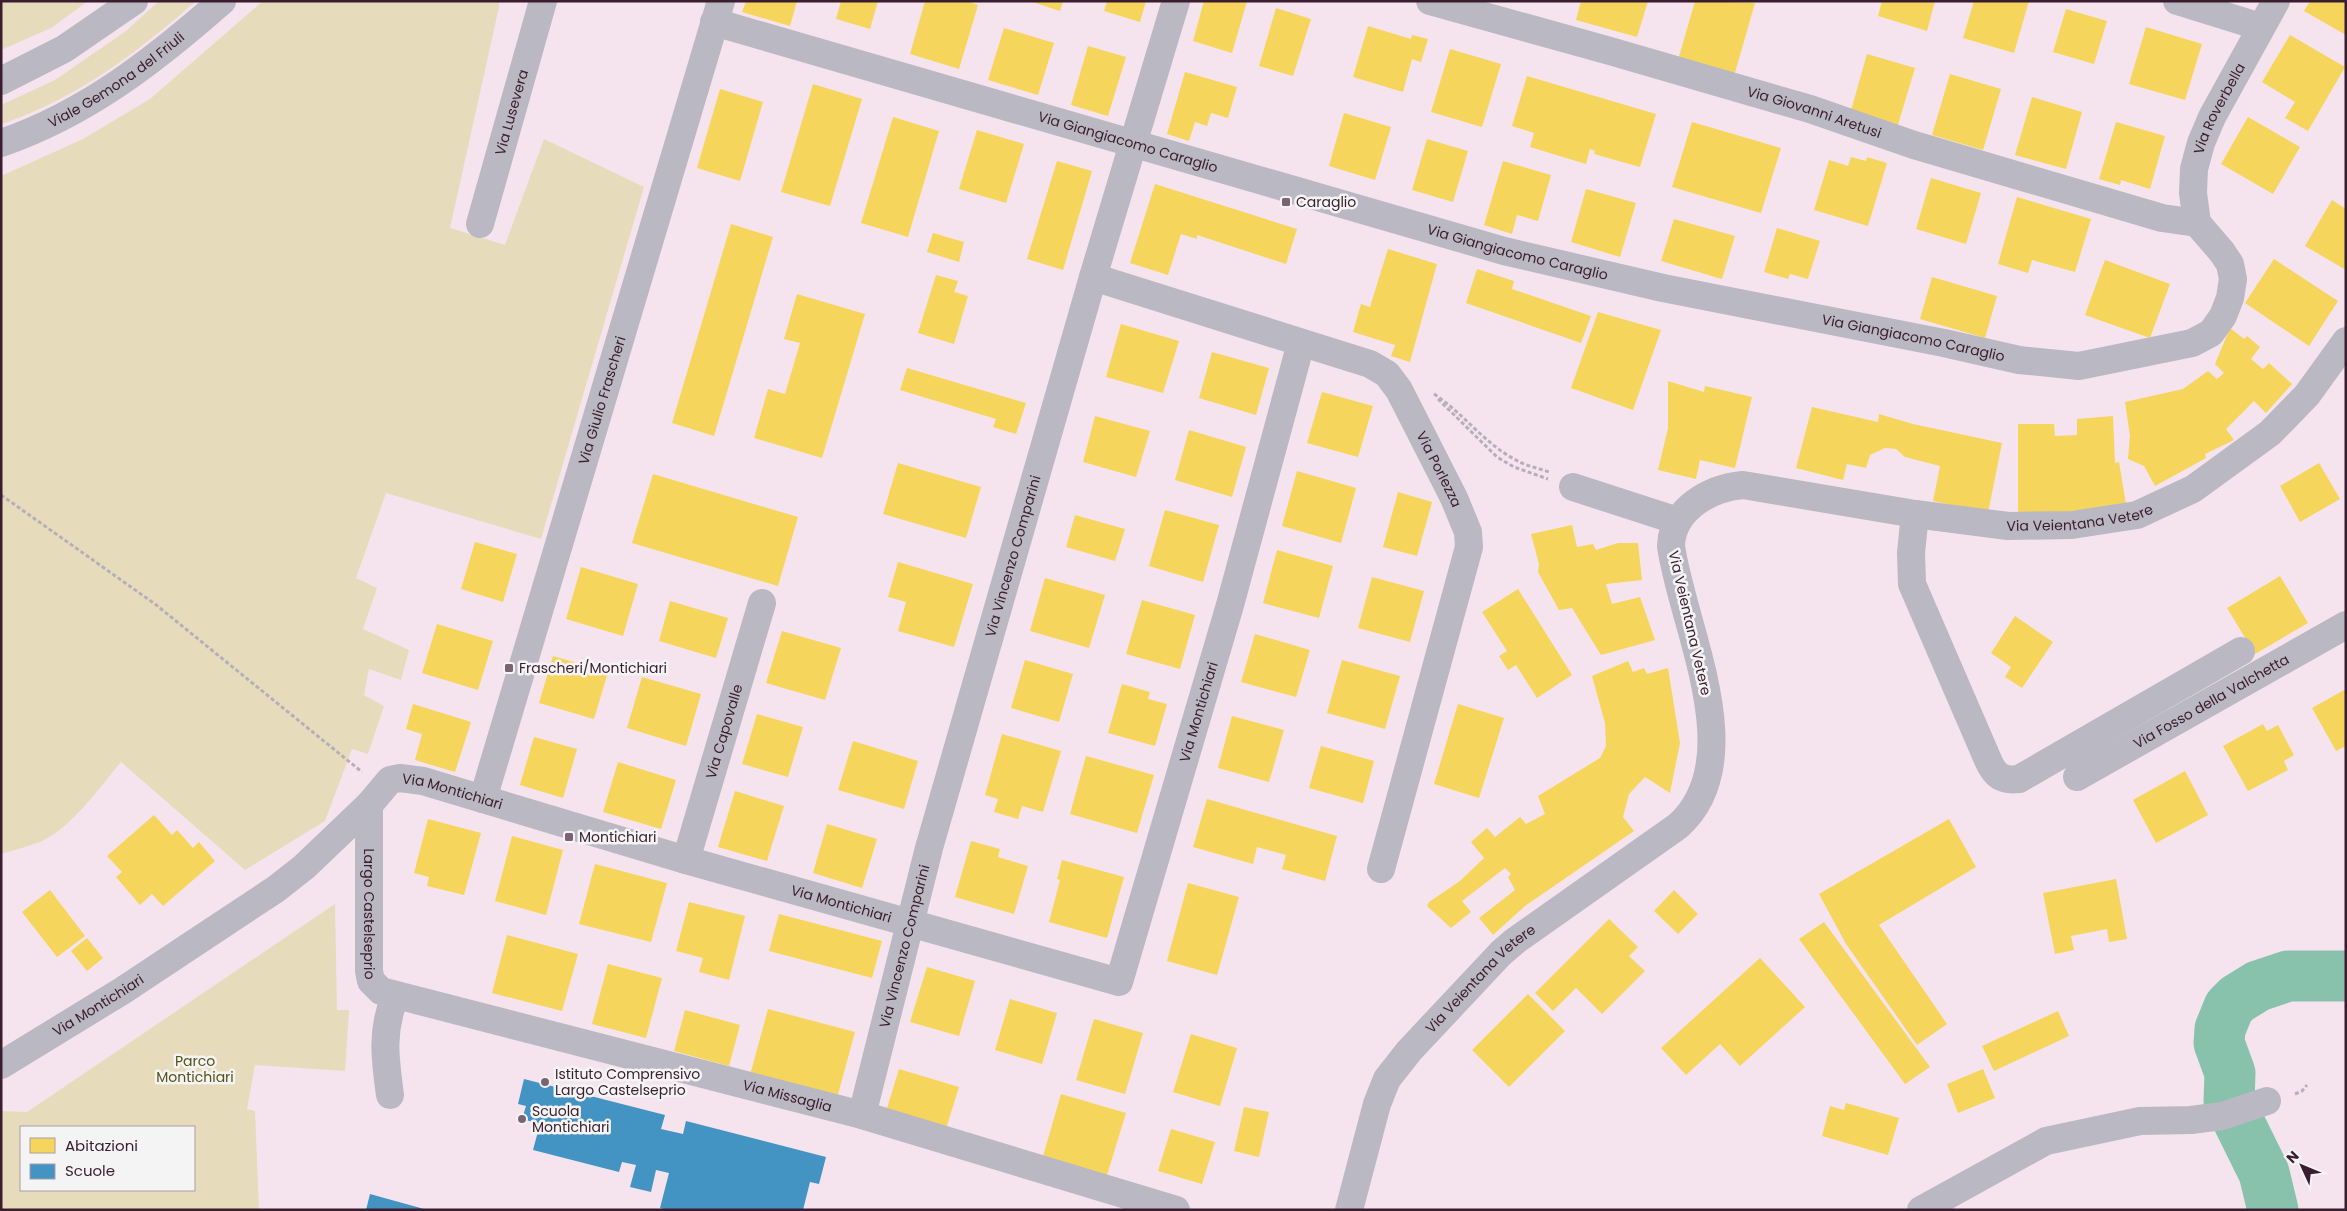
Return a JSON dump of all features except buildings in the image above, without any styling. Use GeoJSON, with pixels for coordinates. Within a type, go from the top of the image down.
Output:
{"type":"FeatureCollection","features":[{"type":"Feature","properties":{"kind":"street"},"geometry":{"type":"LineString","coordinates":[[1,81],[64,49],[134,1]]}},
{"type":"Feature","properties":{"kind":"street","name":"Viale Gemona del Friuli"},"geometry":{"type":"LineString","coordinates":[[1,143],[57,120],[127,79],[222,1]]}},
{"type":"Feature","properties":{"kind":"street","name":"Via Lusevera"},"geometry":{"type":"LineString","coordinates":[[480,224],[542,1]]}},
{"type":"Feature","properties":{"kind":"street","name":"Via Vincenzo Comparini"},"geometry":{"type":"LineString","coordinates":[[862,1116],[935,829],[1093,277],[1176,1]]}},
{"type":"Feature","properties":{"kind":"street","name":"Via Giovanni Aretusi"},"geometry":{"type":"LineString","coordinates":[[1430,1],[1610,50],[1810,109],[1914,145],[2162,218],[2197,223]]}},
{"type":"Feature","properties":{"kind":"street"},"geometry":{"type":"LineString","coordinates":[[2176,1],[2262,27]]}},
{"type":"Feature","properties":{"kind":"street","name":"Via Roverbella"},"geometry":{"type":"LineString","coordinates":[[2197,223],[2193,193],[2194,169],[2201,144],[2212,117],[2276,1]]}},
{"type":"Feature","properties":{"kind":"street","name":"Via Giangiacomo Caraglio"},"geometry":{"type":"LineString","coordinates":[[717,11],[1134,142],[1504,251],[1663,288],[1944,343],[2019,360],[2079,366],[2192,343],[2211,333],[2223,316],[2230,298],[2233,279],[2230,264],[2197,223]]}},
{"type":"Feature","properties":{"kind":"street","name":"Via Giulio Frascheri"},"geometry":{"type":"LineString","coordinates":[[483,799],[717,11]]}},
{"type":"Feature","properties":{"kind":"street","name":"Via Porlezza"},"geometry":{"type":"LineString","coordinates":[[1093,277],[1370,364],[1387,374],[1399,390],[1454,498],[1468,532],[1469,547],[1381,869]]}},
{"type":"Feature","properties":{"kind":"street","name":"Via Veientana Vetere"},"geometry":{"type":"LineString","coordinates":[[1349,1210],[1377,1104],[1387,1079],[1409,1051],[1501,953],[1678,826],[1694,808],[1705,781],[1710,760],[1713,730],[1701,665],[1673,560],[1671,539],[1678,521],[1684,512],[1708,495],[1729,486],[1743,485],[1915,514],[2008,526],[2072,525],[2137,515],[2193,490],[2270,433],[2294,412],[2346,341]]}},
{"type":"Feature","properties":{"kind":"street","name":"Via Montichiari"},"geometry":{"type":"LineString","coordinates":[[1,1065],[122,991],[276,889],[304,867],[390,780],[400,778],[422,781],[686,860],[1119,982],[1230,605],[1301,342]]}},
{"type":"Feature","properties":{"kind":"street"},"geometry":{"type":"LineString","coordinates":[[1573,487],[1678,521]]}},
{"type":"Feature","properties":{"kind":"street"},"geometry":{"type":"LineString","coordinates":[[1915,514],[1911,553],[1912,584],[1988,760],[1998,776],[2007,780],[2020,779],[2241,651]]}},
{"type":"Feature","properties":{"kind":"street","name":"Via Capovalle"},"geometry":{"type":"LineString","coordinates":[[686,860],[762,603]]}},
{"type":"Feature","properties":{"kind":"street","name":"Via Fosso della Valchetta"},"geometry":{"type":"LineString","coordinates":[[2077,777],[2346,625]]}},
{"type":"Feature","properties":{"kind":"street","name":"Largo Castelseprio"},"geometry":{"type":"LineString","coordinates":[[375,796],[369,976],[378,990],[395,996]]}},
{"type":"Feature","properties":{"kind":"street"},"geometry":{"type":"LineString","coordinates":[[390,1095],[384,1048],[384,1030],[395,996]]}},
{"type":"Feature","properties":{"kind":"street","name":"Via Missaglia"},"geometry":{"type":"LineString","coordinates":[[395,996],[862,1116],[1176,1210]]}},
{"type":"Feature","properties":{"kind":"street"},"geometry":{"type":"LineString","coordinates":[[1921,1210],[2046,1141],[2140,1120],[2191,1120],[2245,1108]]}},
{"type":"Feature","properties":{"kind":"path"},"geometry":{"type":"LineString","coordinates":[[1430,391],[1452,405],[1502,452],[1516,461],[1563,477],[1573,487],[1514,467],[1497,457],[1447,410],[1430,391]]}},
{"type":"Feature","properties":{"kind":"path"},"geometry":{"type":"LineString","coordinates":[[1,495],[155,604],[375,796]]}},
{"type":"Feature","properties":{"kind":"green space"},"geometry":{"type":"Polygon","coordinates":[[[1,1],[88,1],[51,28],[1,50],[1,1]]]}},
{"type":"Feature","properties":{"kind":"green space"},"geometry":{"type":"Polygon","coordinates":[[[159,1],[196,1],[104,73],[55,102],[1,124],[1,105],[55,80],[126,31],[159,1]]]}},
{"type":"Feature","properties":{"kind":"green space"},"geometry":{"type":"Polygon","coordinates":[[[263,1],[499,1],[450,228],[505,245],[544,139],[644,187],[541,539],[386,493],[356,578],[377,588],[363,629],[409,650],[401,680],[369,669],[364,695],[384,706],[368,754],[352,749],[325,821],[245,870],[121,762],[85,806],[53,835],[42,841],[1,854],[1,176],[83,139],[150,99],[263,1]]]}},
{"type":"Feature","properties":{"kind":"green space","name":"Parco Montichiari"},"geometry":{"type":"Polygon","coordinates":[[[335,904],[337,1010],[349,1010],[345,1071],[255,1065],[247,1109],[255,1111],[259,1210],[1,1210],[1,1111],[27,1112],[335,904]]]}},
{"type":"Feature","properties":{"kind":"waterway"},"geometry":{"type":"LineString","coordinates":[[2273,1210],[2264,1173],[2229,1102],[2230,1073],[2219,1043],[2220,1029],[2229,1007],[2237,999],[2258,986],[2288,976],[2346,976]]}},
{"type":"Feature","properties":{"kind":"place","name":"Caraglio"},"geometry":{"type":"Point","coordinates":[1286,202]}},
{"type":"Feature","properties":{"kind":"place","name":"Frascheri/Montichiari"},"geometry":{"type":"Point","coordinates":[509,668]}},
{"type":"Feature","properties":{"kind":"place","name":"Montichiari"},"geometry":{"type":"Point","coordinates":[569,837]}},
{"type":"Feature","properties":{"kind":"place","name":"Istituto Comprensivo Largo Castelseprio"},"geometry":{"type":"Point","coordinates":[545,1082]}},
{"type":"Feature","properties":{"kind":"place","name":"Scuola Montichiari"},"geometry":{"type":"Point","coordinates":[522,1119]}}]}
